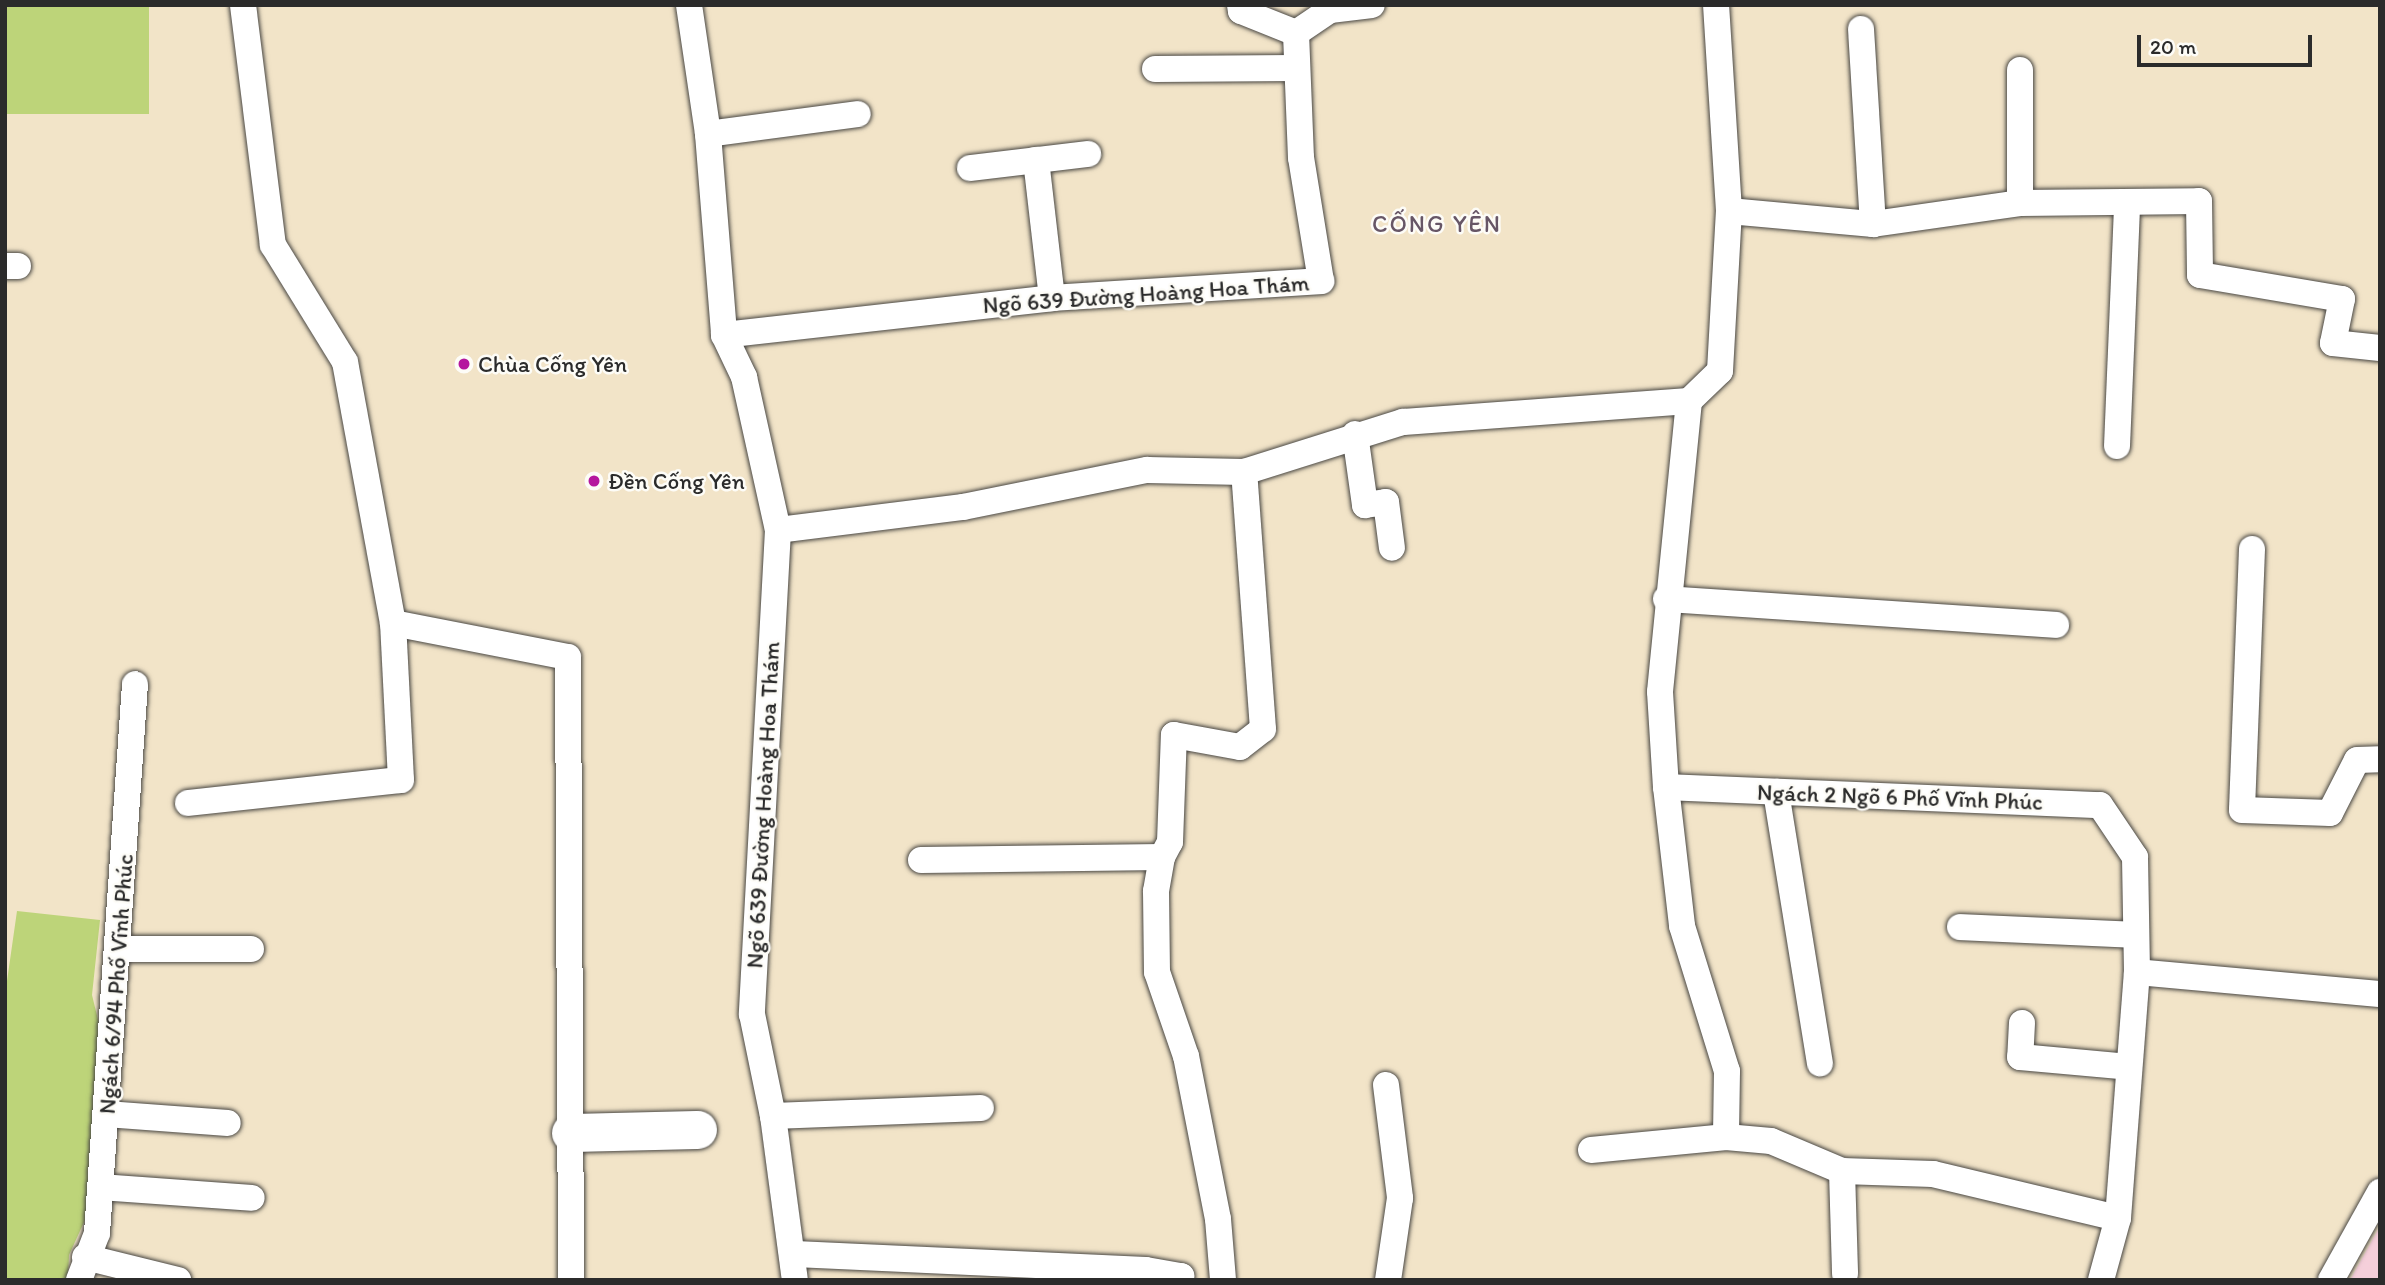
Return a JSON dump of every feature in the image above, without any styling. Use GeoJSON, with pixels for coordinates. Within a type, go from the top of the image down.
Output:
{"type":"FeatureCollection","features":[{"type":"Feature","properties":{"kind":"street"},"geometry":{"type":"LineString","coordinates":[[571,1133],[698,1130]]}},
{"type":"Feature","properties":{"kind":"lane"},"geometry":{"type":"LineString","coordinates":[[188,803],[401,780],[393,623],[345,362],[273,245],[243,5]]}},
{"type":"Feature","properties":{"kind":"lane","name":"Ngõ 639 Đường Hoàng Hoa Thám"},"geometry":{"type":"LineString","coordinates":[[689,5],[708,134],[724,335],[744,377],[778,530],[752,1014],[773,1116],[795,1254],[795,1280]]}},
{"type":"Feature","properties":{"kind":"lane"},"geometry":{"type":"LineString","coordinates":[[1240,5],[1241,11],[1296,33],[1330,10],[1372,5]]}},
{"type":"Feature","properties":{"kind":"lane"},"geometry":{"type":"LineString","coordinates":[[1716,5],[1730,211],[1720,371],[1689,401],[1666,599],[1660,692],[1666,787],[1682,926],[1727,1071],[1726,1137]]}},
{"type":"Feature","properties":{"kind":"lane"},"geometry":{"type":"LineString","coordinates":[[1861,29],[1873,224]]}},
{"type":"Feature","properties":{"kind":"lane","name":"Ngõ 639 Đường Hoàng Hoa Thám"},"geometry":{"type":"LineString","coordinates":[[724,335],[1052,298],[1321,281],[1301,158],[1294,68],[1296,33]]}},
{"type":"Feature","properties":{"kind":"lane"},"geometry":{"type":"LineString","coordinates":[[1155,69],[1294,68]]}},
{"type":"Feature","properties":{"kind":"lane"},"geometry":{"type":"LineString","coordinates":[[2020,70],[2020,203]]}},
{"type":"Feature","properties":{"kind":"lane"},"geometry":{"type":"LineString","coordinates":[[708,134],[858,114]]}},
{"type":"Feature","properties":{"kind":"lane"},"geometry":{"type":"LineString","coordinates":[[970,168],[1088,153]]}},
{"type":"Feature","properties":{"kind":"lane"},"geometry":{"type":"LineString","coordinates":[[1036,160],[1052,298]]}},
{"type":"Feature","properties":{"kind":"lane"},"geometry":{"type":"LineString","coordinates":[[1730,211],[1873,224],[2020,203],[2127,204],[2199,201],[2200,275],[2342,299],[2333,343],[2380,348]]}},
{"type":"Feature","properties":{"kind":"lane"},"geometry":{"type":"LineString","coordinates":[[2117,446],[2127,204]]}},
{"type":"Feature","properties":{"kind":"lane"},"geometry":{"type":"LineString","coordinates":[[778,530],[963,507],[1147,470],[1244,472],[1356,434],[1403,422],[1689,401]]}},
{"type":"Feature","properties":{"kind":"lane"},"geometry":{"type":"LineString","coordinates":[[1356,434],[1365,505],[1386,502],[1392,548]]}},
{"type":"Feature","properties":{"kind":"lane"},"geometry":{"type":"LineString","coordinates":[[1223,1280],[1218,1219],[1186,1056],[1157,972],[1156,891],[1162,857],[1170,842],[1174,735],[1240,747],[1263,729],[1244,472]]}},
{"type":"Feature","properties":{"kind":"lane"},"geometry":{"type":"LineString","coordinates":[[2252,549],[2242,810],[2330,813],[2357,760],[2380,760]]}},
{"type":"Feature","properties":{"kind":"lane"},"geometry":{"type":"LineString","coordinates":[[1666,599],[2056,625]]}},
{"type":"Feature","properties":{"kind":"lane"},"geometry":{"type":"LineString","coordinates":[[393,623],[568,657],[571,1280]]}},
{"type":"Feature","properties":{"kind":"lane","name":"Ngách 6/94 Phố Vĩnh Phúc"},"geometry":{"type":"LineString","coordinates":[[82,1268],[97,1233],[120,949],[135,684]]}},
{"type":"Feature","properties":{"kind":"lane","name":"Ngách 2 Ngõ 6 Phố Vĩnh Phúc"},"geometry":{"type":"LineString","coordinates":[[1666,787],[2100,805],[2135,857],[2137,972],[2118,1218],[2101,1280]]}},
{"type":"Feature","properties":{"kind":"lane"},"geometry":{"type":"LineString","coordinates":[[1776,792],[1820,1063]]}},
{"type":"Feature","properties":{"kind":"lane"},"geometry":{"type":"LineString","coordinates":[[921,860],[1162,857]]}},
{"type":"Feature","properties":{"kind":"lane"},"geometry":{"type":"LineString","coordinates":[[1960,927],[2136,935]]}},
{"type":"Feature","properties":{"kind":"lane"},"geometry":{"type":"LineString","coordinates":[[120,949],[251,948]]}},
{"type":"Feature","properties":{"kind":"lane"},"geometry":{"type":"LineString","coordinates":[[2137,972],[2380,994]]}},
{"type":"Feature","properties":{"kind":"lane"},"geometry":{"type":"LineString","coordinates":[[2022,1023],[2020,1057],[2129,1067]]}},
{"type":"Feature","properties":{"kind":"lane"},"geometry":{"type":"LineString","coordinates":[[1386,1085],[1400,1198],[1388,1280]]}},
{"type":"Feature","properties":{"kind":"lane"},"geometry":{"type":"LineString","coordinates":[[773,1116],[981,1108]]}},
{"type":"Feature","properties":{"kind":"lane"},"geometry":{"type":"LineString","coordinates":[[106,1114],[228,1123]]}},
{"type":"Feature","properties":{"kind":"lane"},"geometry":{"type":"LineString","coordinates":[[1591,1150],[1726,1137],[1771,1142],[1842,1171],[1933,1174],[2118,1218]]}},
{"type":"Feature","properties":{"kind":"lane"},"geometry":{"type":"LineString","coordinates":[[1842,1171],[1845,1274]]}},
{"type":"Feature","properties":{"kind":"lane"},"geometry":{"type":"LineString","coordinates":[[100,1188],[252,1198]]}},
{"type":"Feature","properties":{"kind":"lane"},"geometry":{"type":"LineString","coordinates":[[2331,1280],[2380,1192]]}},
{"type":"Feature","properties":{"kind":"lane"},"geometry":{"type":"LineString","coordinates":[[795,1254],[1146,1270],[1181,1276],[1181,1280]]}},
{"type":"Feature","properties":{"kind":"lane"},"geometry":{"type":"LineString","coordinates":[[82,1268],[178,1280]]}},
{"type":"Feature","properties":{"kind":"shaded area"},"geometry":{"type":"Polygon","coordinates":[[[2380,1226],[2380,1280],[2350,1280],[2380,1226]]]}},
{"type":"Feature","properties":{"kind":"green space"},"geometry":{"type":"Polygon","coordinates":[[[5,5],[149,5],[149,114],[5,114],[5,5]]]}},
{"type":"Feature","properties":{"kind":"green space"},"geometry":{"type":"Polygon","coordinates":[[[17,911],[100,920],[92,995],[104,1044],[85,1220],[69,1255],[68,1280],[5,1280],[5,995],[17,911]]]}},
{"type":"Feature","properties":{"kind":"place","name":"Chùa Cống Yên"},"geometry":{"type":"Point","coordinates":[464,364]}},
{"type":"Feature","properties":{"kind":"place","name":"Đền Cống Yên"},"geometry":{"type":"Point","coordinates":[594,481]}},
{"type":"Feature","properties":{"kind":"district","name":"CỐNG YÊN"},"geometry":{"type":"Point","coordinates":[1437,224]}}]}
